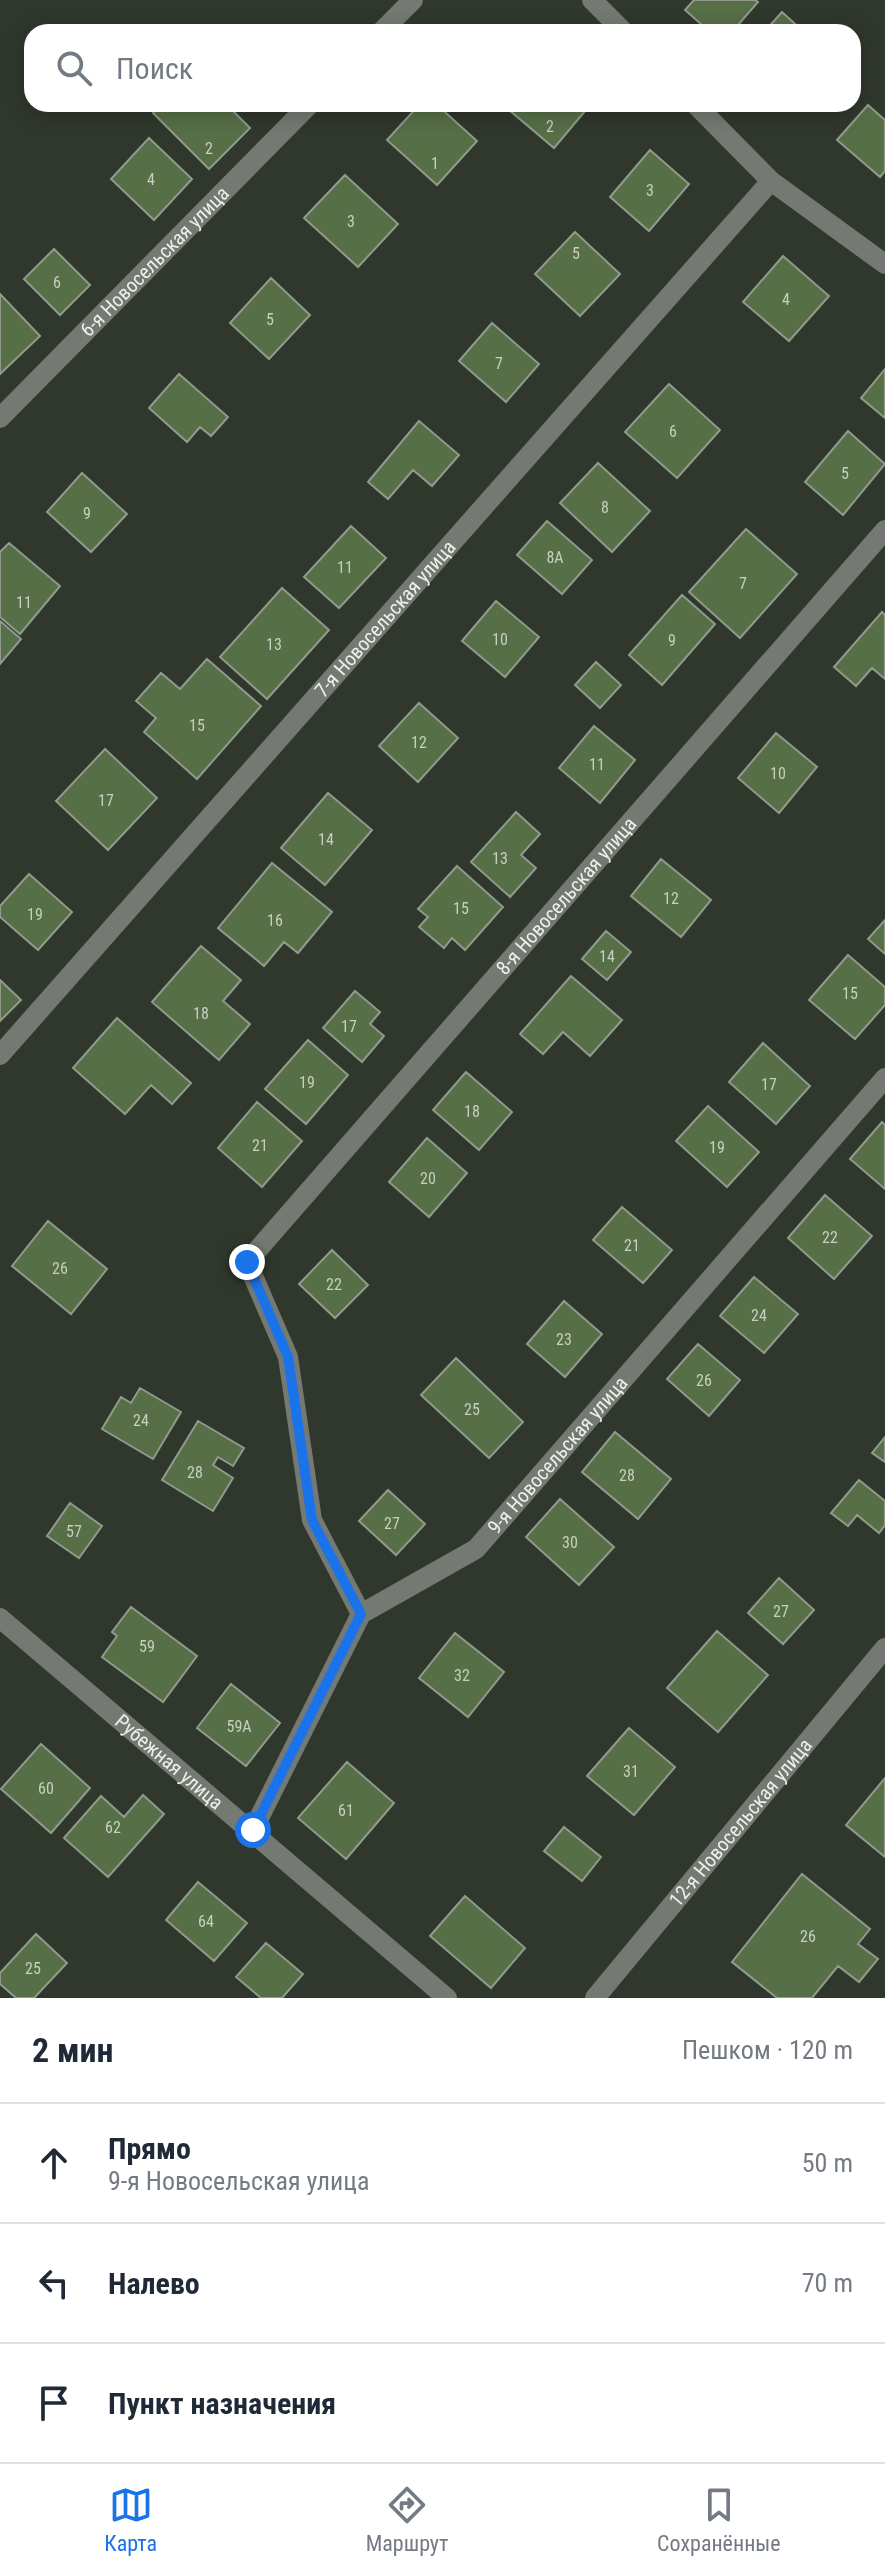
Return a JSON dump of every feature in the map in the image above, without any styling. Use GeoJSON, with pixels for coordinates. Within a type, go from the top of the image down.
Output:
{"type":"FeatureCollection","features":[{"type":"Feature","properties":{"kind":"street"},"geometry":{"type":"LineString","coordinates":[[389,24],[413,0]]}},
{"type":"Feature","properties":{"kind":"street"},"geometry":{"type":"LineString","coordinates":[[592,0],[616,24]]}},
{"type":"Feature","properties":{"kind":"street","name":"6-я Новосельская улица"},"geometry":{"type":"LineString","coordinates":[[0,418],[302,112]]}},
{"type":"Feature","properties":{"kind":"street"},"geometry":{"type":"LineString","coordinates":[[703,112],[771,181],[885,264]]}},
{"type":"Feature","properties":{"kind":"street","name":"7-я Новосельская улица"},"geometry":{"type":"LineString","coordinates":[[0,1055],[771,181]]}},
{"type":"Feature","properties":{"kind":"street","name":"8-я Новосельская улица"},"geometry":{"type":"LineString","coordinates":[[361,1614],[312,1520],[288,1357],[247,1262],[885,530]]}},
{"type":"Feature","properties":{"kind":"street","name":"9-я Новосельская улица"},"geometry":{"type":"LineString","coordinates":[[361,1614],[476,1549],[885,1078]]}},
{"type":"Feature","properties":{"kind":"street"},"geometry":{"type":"LineString","coordinates":[[253,1830],[361,1614]]}},
{"type":"Feature","properties":{"kind":"street","name":"Рубежная улица"},"geometry":{"type":"LineString","coordinates":[[0,1618],[447,1998]]}},
{"type":"Feature","properties":{"kind":"street","name":"12-я Новосельская улица"},"geometry":{"type":"LineString","coordinates":[[595,1998],[885,1648]]}},
{"type":"Feature","properties":{"kind":"building"},"geometry":{"type":"Polygon","coordinates":[[[694,0],[758,2],[739,24],[701,24],[685,10],[694,0]]]}},
{"type":"Feature","properties":{"kind":"building"},"geometry":{"type":"Polygon","coordinates":[[[782,12],[795,24],[771,24],[782,12]]]}},
{"type":"Feature","properties":{"kind":"building"},"geometry":{"type":"Polygon","coordinates":[[[868,105],[885,120],[885,171],[880,177],[837,140],[868,105]]]}},
{"type":"Feature","properties":{"kind":"building"},"geometry":{"type":"Polygon","coordinates":[[[234,112],[250,128],[209,169],[153,113],[234,112]]]}},
{"type":"Feature","properties":{"kind":"building"},"geometry":{"type":"Polygon","coordinates":[[[413,112],[445,112],[477,141],[437,185],[387,140],[413,112]]]}},
{"type":"Feature","properties":{"kind":"building"},"geometry":{"type":"Polygon","coordinates":[[[511,112],[584,112],[554,148],[511,112]]]}},
{"type":"Feature","properties":{"kind":"building"},"geometry":{"type":"Polygon","coordinates":[[[149,138],[192,179],[154,220],[111,179],[149,138]]]}},
{"type":"Feature","properties":{"kind":"building"},"geometry":{"type":"Polygon","coordinates":[[[650,150],[689,184],[649,231],[610,197],[650,150]]]}},
{"type":"Feature","properties":{"kind":"building"},"geometry":{"type":"Polygon","coordinates":[[[345,175],[398,224],[358,267],[304,218],[345,175]]]}},
{"type":"Feature","properties":{"kind":"building"},"geometry":{"type":"Polygon","coordinates":[[[575,232],[620,274],[580,316],[535,274],[575,232]]]}},
{"type":"Feature","properties":{"kind":"building"},"geometry":{"type":"Polygon","coordinates":[[[54,249],[90,285],[60,315],[24,279],[54,249]]]}},
{"type":"Feature","properties":{"kind":"building"},"geometry":{"type":"Polygon","coordinates":[[[783,256],[829,296],[789,341],[743,302],[783,256]]]}},
{"type":"Feature","properties":{"kind":"building"},"geometry":{"type":"Polygon","coordinates":[[[271,278],[310,315],[269,359],[230,323],[271,278]]]}},
{"type":"Feature","properties":{"kind":"building"},"geometry":{"type":"Polygon","coordinates":[[[0,294],[40,336],[0,374],[0,294]]]}},
{"type":"Feature","properties":{"kind":"building"},"geometry":{"type":"Polygon","coordinates":[[[492,323],[539,364],[506,402],[459,361],[492,323]]]}},
{"type":"Feature","properties":{"kind":"building"},"geometry":{"type":"Polygon","coordinates":[[[885,369],[885,418],[861,398],[885,369]]]}},
{"type":"Feature","properties":{"kind":"building"},"geometry":{"type":"Polygon","coordinates":[[[179,374],[228,417],[211,436],[200,427],[187,442],[149,408],[179,374]]]}},
{"type":"Feature","properties":{"kind":"building"},"geometry":{"type":"Polygon","coordinates":[[[669,384],[720,430],[677,478],[625,432],[669,384]]]}},
{"type":"Feature","properties":{"kind":"building"},"geometry":{"type":"Polygon","coordinates":[[[419,421],[459,455],[432,486],[413,470],[388,499],[368,482],[419,421]]]}},
{"type":"Feature","properties":{"kind":"building"},"geometry":{"type":"Polygon","coordinates":[[[848,431],[885,464],[843,515],[805,482],[848,431]]]}},
{"type":"Feature","properties":{"kind":"building"},"geometry":{"type":"Polygon","coordinates":[[[598,463],[650,511],[612,552],[560,503],[598,463]]]}},
{"type":"Feature","properties":{"kind":"building"},"geometry":{"type":"Polygon","coordinates":[[[82,473],[127,514],[91,552],[47,512],[82,473]]]}},
{"type":"Feature","properties":{"kind":"building"},"geometry":{"type":"Polygon","coordinates":[[[547,521],[592,560],[562,594],[517,555],[547,521]]]}},
{"type":"Feature","properties":{"kind":"building"},"geometry":{"type":"Polygon","coordinates":[[[351,526],[386,558],[339,608],[304,577],[351,526]]]}},
{"type":"Feature","properties":{"kind":"building"},"geometry":{"type":"Polygon","coordinates":[[[746,529],[797,574],[740,638],[689,592],[746,529]]]}},
{"type":"Feature","properties":{"kind":"building"},"geometry":{"type":"Polygon","coordinates":[[[9,543],[60,586],[20,634],[0,617],[0,552],[9,543]]]}},
{"type":"Feature","properties":{"kind":"building"},"geometry":{"type":"Polygon","coordinates":[[[282,588],[329,630],[267,699],[220,657],[282,588]]]}},
{"type":"Feature","properties":{"kind":"building"},"geometry":{"type":"Polygon","coordinates":[[[682,595],[715,624],[662,685],[629,655],[682,595]]]}},
{"type":"Feature","properties":{"kind":"building"},"geometry":{"type":"Polygon","coordinates":[[[496,601],[539,637],[505,677],[462,641],[496,601]]]}},
{"type":"Feature","properties":{"kind":"building"},"geometry":{"type":"Polygon","coordinates":[[[882,612],[885,615],[885,679],[872,668],[856,686],[834,667],[882,612]]]}},
{"type":"Feature","properties":{"kind":"building"},"geometry":{"type":"Polygon","coordinates":[[[0,621],[21,639],[0,664],[0,621]]]}},
{"type":"Feature","properties":{"kind":"building"},"geometry":{"type":"Polygon","coordinates":[[[207,659],[261,706],[197,779],[144,732],[156,718],[136,701],[161,673],[180,689],[207,659]]]}},
{"type":"Feature","properties":{"kind":"building"},"geometry":{"type":"Polygon","coordinates":[[[596,662],[621,685],[600,708],[575,685],[596,662]]]}},
{"type":"Feature","properties":{"kind":"building"},"geometry":{"type":"Polygon","coordinates":[[[419,703],[458,738],[418,782],[379,746],[419,703]]]}},
{"type":"Feature","properties":{"kind":"building"},"geometry":{"type":"Polygon","coordinates":[[[594,726],[635,760],[600,803],[559,768],[594,726]]]}},
{"type":"Feature","properties":{"kind":"building"},"geometry":{"type":"Polygon","coordinates":[[[776,733],[817,767],[779,813],[738,778],[776,733]]]}},
{"type":"Feature","properties":{"kind":"building"},"geometry":{"type":"Polygon","coordinates":[[[105,749],[157,798],[108,850],[56,801],[105,749]]]}},
{"type":"Feature","properties":{"kind":"building"},"geometry":{"type":"Polygon","coordinates":[[[328,793],[372,830],[325,885],[281,848],[328,793]]]}},
{"type":"Feature","properties":{"kind":"building"},"geometry":{"type":"Polygon","coordinates":[[[516,812],[540,834],[521,855],[536,868],[510,897],[471,862],[516,812]]]}},
{"type":"Feature","properties":{"kind":"building"},"geometry":{"type":"Polygon","coordinates":[[[661,859],[711,900],[681,937],[631,896],[661,859]]]}},
{"type":"Feature","properties":{"kind":"building"},"geometry":{"type":"Polygon","coordinates":[[[272,863],[332,912],[298,953],[284,942],[264,966],[218,928],[272,863]]]}},
{"type":"Feature","properties":{"kind":"building"},"geometry":{"type":"Polygon","coordinates":[[[457,866],[503,907],[465,950],[452,938],[444,948],[419,927],[428,917],[418,909],[457,866]]]}},
{"type":"Feature","properties":{"kind":"building"},"geometry":{"type":"Polygon","coordinates":[[[29,874],[72,912],[38,950],[0,917],[0,906],[29,874]]]}},
{"type":"Feature","properties":{"kind":"building"},"geometry":{"type":"Polygon","coordinates":[[[885,920],[885,954],[868,939],[885,920]]]}},
{"type":"Feature","properties":{"kind":"building"},"geometry":{"type":"Polygon","coordinates":[[[606,931],[631,952],[607,980],[582,959],[606,931]]]}},
{"type":"Feature","properties":{"kind":"building"},"geometry":{"type":"Polygon","coordinates":[[[201,946],[241,980],[223,1001],[250,1024],[219,1060],[152,1002],[201,946]]]}},
{"type":"Feature","properties":{"kind":"building"},"geometry":{"type":"Polygon","coordinates":[[[848,955],[885,987],[885,1005],[855,1039],[809,1000],[848,955]]]}},
{"type":"Feature","properties":{"kind":"building"},"geometry":{"type":"Polygon","coordinates":[[[571,976],[622,1020],[590,1056],[563,1032],[543,1054],[520,1034],[571,976]]]}},
{"type":"Feature","properties":{"kind":"building"},"geometry":{"type":"Polygon","coordinates":[[[0,980],[21,1000],[0,1021],[0,980]]]}},
{"type":"Feature","properties":{"kind":"building"},"geometry":{"type":"Polygon","coordinates":[[[355,991],[380,1012],[370,1024],[384,1036],[362,1062],[323,1028],[355,991]]]}},
{"type":"Feature","properties":{"kind":"building"},"geometry":{"type":"Polygon","coordinates":[[[117,1018],[191,1083],[172,1104],[151,1085],[125,1114],[73,1068],[117,1018]]]}},
{"type":"Feature","properties":{"kind":"building"},"geometry":{"type":"Polygon","coordinates":[[[308,1040],[348,1075],[306,1124],[265,1089],[308,1040]]]}},
{"type":"Feature","properties":{"kind":"building"},"geometry":{"type":"Polygon","coordinates":[[[763,1043],[810,1086],[776,1124],[729,1082],[763,1043]]]}},
{"type":"Feature","properties":{"kind":"building"},"geometry":{"type":"Polygon","coordinates":[[[466,1072],[512,1112],[479,1150],[433,1110],[466,1072]]]}},
{"type":"Feature","properties":{"kind":"building"},"geometry":{"type":"Polygon","coordinates":[[[257,1102],[302,1141],[262,1187],[218,1148],[257,1102]]]}},
{"type":"Feature","properties":{"kind":"building"},"geometry":{"type":"Polygon","coordinates":[[[708,1106],[759,1152],[727,1187],[676,1141],[708,1106]]]}},
{"type":"Feature","properties":{"kind":"building"},"geometry":{"type":"Polygon","coordinates":[[[882,1122],[885,1125],[885,1189],[850,1159],[882,1122]]]}},
{"type":"Feature","properties":{"kind":"building"},"geometry":{"type":"Polygon","coordinates":[[[427,1138],[467,1173],[429,1217],[389,1182],[427,1138]]]}},
{"type":"Feature","properties":{"kind":"building"},"geometry":{"type":"Polygon","coordinates":[[[825,1195],[872,1236],[834,1279],[788,1238],[825,1195]]]}},
{"type":"Feature","properties":{"kind":"building"},"geometry":{"type":"Polygon","coordinates":[[[622,1207],[672,1250],[643,1283],[593,1240],[622,1207]]]}},
{"type":"Feature","properties":{"kind":"building"},"geometry":{"type":"Polygon","coordinates":[[[48,1221],[107,1269],[71,1314],[12,1266],[48,1221]]]}},
{"type":"Feature","properties":{"kind":"building"},"geometry":{"type":"Polygon","coordinates":[[[332,1250],[368,1285],[335,1318],[299,1284],[332,1250]]]}},
{"type":"Feature","properties":{"kind":"building"},"geometry":{"type":"Polygon","coordinates":[[[754,1277],[798,1314],[764,1353],[720,1316],[754,1277]]]}},
{"type":"Feature","properties":{"kind":"building"},"geometry":{"type":"Polygon","coordinates":[[[564,1301],[602,1334],[565,1377],[527,1344],[564,1301]]]}},
{"type":"Feature","properties":{"kind":"building"},"geometry":{"type":"Polygon","coordinates":[[[698,1344],[740,1380],[709,1416],[667,1379],[698,1344]]]}},
{"type":"Feature","properties":{"kind":"building"},"geometry":{"type":"Polygon","coordinates":[[[456,1358],[523,1422],[489,1458],[421,1395],[456,1358]]]}},
{"type":"Feature","properties":{"kind":"building"},"geometry":{"type":"Polygon","coordinates":[[[140,1388],[181,1412],[153,1459],[102,1429],[121,1397],[131,1403],[140,1388]]]}},
{"type":"Feature","properties":{"kind":"building"},"geometry":{"type":"Polygon","coordinates":[[[198,1421],[244,1448],[233,1466],[218,1457],[213,1465],[233,1478],[213,1511],[162,1480],[198,1421]]]}},
{"type":"Feature","properties":{"kind":"building"},"geometry":{"type":"Polygon","coordinates":[[[615,1432],[671,1479],[638,1519],[582,1472],[615,1432]]]}},
{"type":"Feature","properties":{"kind":"building"},"geometry":{"type":"Polygon","coordinates":[[[885,1437],[885,1462],[872,1453],[885,1437]]]}},
{"type":"Feature","properties":{"kind":"building"},"geometry":{"type":"Polygon","coordinates":[[[859,1480],[885,1501],[885,1525],[879,1533],[857,1515],[848,1526],[831,1513],[859,1480]]]}},
{"type":"Feature","properties":{"kind":"building"},"geometry":{"type":"Polygon","coordinates":[[[388,1490],[425,1524],[396,1555],[359,1521],[388,1490]]]}},
{"type":"Feature","properties":{"kind":"building"},"geometry":{"type":"Polygon","coordinates":[[[560,1499],[614,1547],[579,1585],[526,1537],[560,1499]]]}},
{"type":"Feature","properties":{"kind":"building"},"geometry":{"type":"Polygon","coordinates":[[[70,1503],[102,1526],[79,1558],[47,1536],[70,1503]]]}},
{"type":"Feature","properties":{"kind":"building"},"geometry":{"type":"Polygon","coordinates":[[[779,1578],[814,1610],[783,1644],[748,1613],[779,1578]]]}},
{"type":"Feature","properties":{"kind":"building"},"geometry":{"type":"Polygon","coordinates":[[[131,1607],[197,1656],[163,1702],[102,1657],[117,1636],[112,1632],[131,1607]]]}},
{"type":"Feature","properties":{"kind":"building"},"geometry":{"type":"Polygon","coordinates":[[[717,1631],[768,1675],[718,1732],[667,1688],[717,1631]]]}},
{"type":"Feature","properties":{"kind":"building"},"geometry":{"type":"Polygon","coordinates":[[[455,1633],[504,1672],[468,1717],[419,1678],[455,1633]]]}},
{"type":"Feature","properties":{"kind":"building"},"geometry":{"type":"Polygon","coordinates":[[[231,1684],[280,1723],[246,1766],[197,1728],[231,1684]]]}},
{"type":"Feature","properties":{"kind":"building"},"geometry":{"type":"Polygon","coordinates":[[[629,1728],[675,1767],[634,1815],[587,1776],[629,1728]]]}},
{"type":"Feature","properties":{"kind":"building"},"geometry":{"type":"Polygon","coordinates":[[[41,1744],[90,1788],[51,1833],[1,1789],[41,1744]]]}},
{"type":"Feature","properties":{"kind":"building"},"geometry":{"type":"Polygon","coordinates":[[[347,1762],[394,1803],[346,1859],[298,1818],[347,1762]]]}},
{"type":"Feature","properties":{"kind":"building"},"geometry":{"type":"Polygon","coordinates":[[[885,1778],[885,1857],[846,1825],[885,1778]]]}},
{"type":"Feature","properties":{"kind":"building"},"geometry":{"type":"Polygon","coordinates":[[[143,1795],[164,1814],[108,1877],[64,1838],[101,1796],[124,1817],[143,1795]]]}},
{"type":"Feature","properties":{"kind":"building"},"geometry":{"type":"Polygon","coordinates":[[[564,1827],[601,1857],[582,1881],[544,1851],[564,1827]]]}},
{"type":"Feature","properties":{"kind":"building"},"geometry":{"type":"Polygon","coordinates":[[[802,1874],[870,1929],[858,1944],[878,1959],[859,1982],[838,1966],[812,1998],[777,1998],[732,1962],[802,1874]]]}},
{"type":"Feature","properties":{"kind":"building"},"geometry":{"type":"Polygon","coordinates":[[[198,1882],[247,1923],[214,1961],[166,1920],[198,1882]]]}},
{"type":"Feature","properties":{"kind":"building"},"geometry":{"type":"Polygon","coordinates":[[[465,1896],[525,1948],[491,1988],[430,1936],[465,1896]]]}},
{"type":"Feature","properties":{"kind":"building"},"geometry":{"type":"Polygon","coordinates":[[[36,1934],[67,1963],[34,1998],[16,1998],[0,1984],[0,1973],[36,1934]]]}},
{"type":"Feature","properties":{"kind":"building"},"geometry":{"type":"Polygon","coordinates":[[[266,1943],[303,1974],[282,1998],[261,1998],[236,1977],[266,1943]]]}},
{"type":"Feature","properties":{"kind":"route"},"geometry":{"type":"LineString","coordinates":[[247,1262],[288,1357],[312,1520],[361,1614],[253,1830]]}}]}
